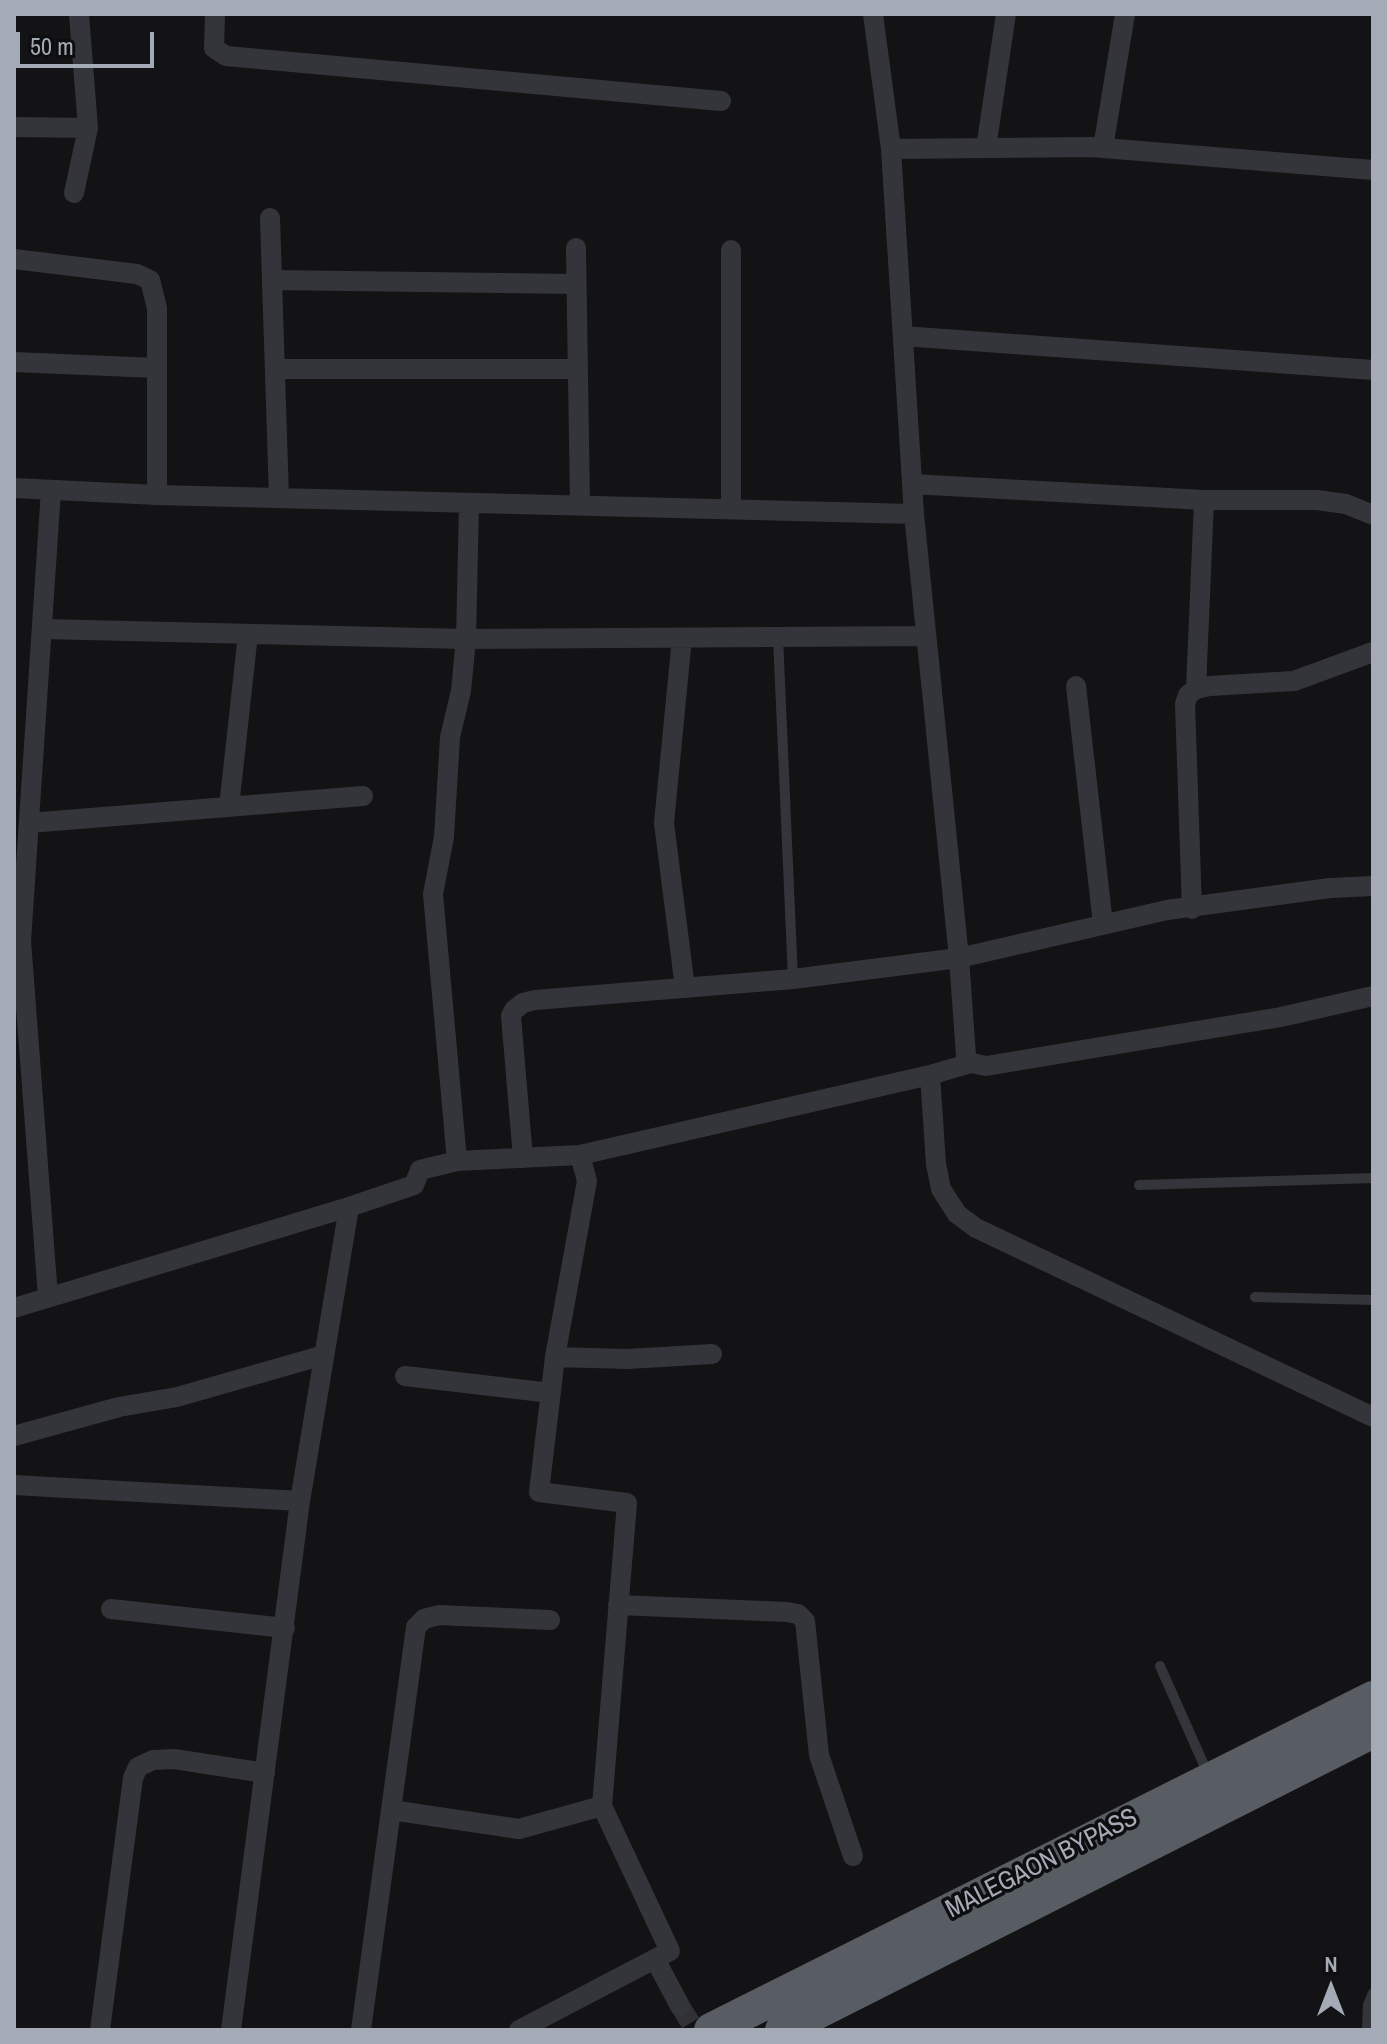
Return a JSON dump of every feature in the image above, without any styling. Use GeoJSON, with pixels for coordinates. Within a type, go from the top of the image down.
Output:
{"type":"FeatureCollection","features":[{"type":"Feature","properties":{"kind":"highway","name":"MALEGAON BYPASS"},"geometry":{"type":"LineString","coordinates":[[711,2030],[1373,1698]]}},
{"type":"Feature","properties":{"kind":"highway","name":"MALEGAON BYPASS"},"geometry":{"type":"LineString","coordinates":[[782,2030],[1373,1731]]}},
{"type":"Feature","properties":{"kind":"street"},"geometry":{"type":"LineString","coordinates":[[74,193],[88,128],[79,14]]}},
{"type":"Feature","properties":{"kind":"street"},"geometry":{"type":"LineString","coordinates":[[215,14],[214,48],[226,56],[721,101]]}},
{"type":"Feature","properties":{"kind":"street"},"geometry":{"type":"LineString","coordinates":[[873,14],[891,149],[914,514],[925,636],[959,958],[966,1056],[971,1063]]}},
{"type":"Feature","properties":{"kind":"street"},"geometry":{"type":"LineString","coordinates":[[986,148],[1006,14]]}},
{"type":"Feature","properties":{"kind":"street"},"geometry":{"type":"LineString","coordinates":[[1103,148],[1125,14]]}},
{"type":"Feature","properties":{"kind":"street"},"geometry":{"type":"LineString","coordinates":[[14,127],[88,128]]}},
{"type":"Feature","properties":{"kind":"street"},"geometry":{"type":"LineString","coordinates":[[891,149],[1103,148],[1373,170]]}},
{"type":"Feature","properties":{"kind":"street"},"geometry":{"type":"LineString","coordinates":[[270,218],[279,498]]}},
{"type":"Feature","properties":{"kind":"street"},"geometry":{"type":"LineString","coordinates":[[576,248],[580,505]]}},
{"type":"Feature","properties":{"kind":"street"},"geometry":{"type":"LineString","coordinates":[[731,250],[731,509]]}},
{"type":"Feature","properties":{"kind":"street"},"geometry":{"type":"LineString","coordinates":[[14,259],[137,274],[150,280],[157,308],[157,495]]}},
{"type":"Feature","properties":{"kind":"street"},"geometry":{"type":"LineString","coordinates":[[272,280],[576,284]]}},
{"type":"Feature","properties":{"kind":"street"},"geometry":{"type":"LineString","coordinates":[[903,336],[1373,370]]}},
{"type":"Feature","properties":{"kind":"street"},"geometry":{"type":"LineString","coordinates":[[14,362],[157,368]]}},
{"type":"Feature","properties":{"kind":"street"},"geometry":{"type":"LineString","coordinates":[[275,369],[578,369]]}},
{"type":"Feature","properties":{"kind":"street"},"geometry":{"type":"LineString","coordinates":[[912,484],[1204,500],[1332,501],[1373,515]]}},
{"type":"Feature","properties":{"kind":"street"},"geometry":{"type":"LineString","coordinates":[[14,488],[157,495],[914,514]]}},
{"type":"Feature","properties":{"kind":"street"},"geometry":{"type":"LineString","coordinates":[[48,1297],[22,969],[22,916],[51,490]]}},
{"type":"Feature","properties":{"kind":"street"},"geometry":{"type":"LineString","coordinates":[[1196,689],[1204,500]]}},
{"type":"Feature","properties":{"kind":"street"},"geometry":{"type":"LineString","coordinates":[[457,1161],[433,894],[444,837],[450,737],[461,691],[466,639],[469,503]]}},
{"type":"Feature","properties":{"kind":"street"},"geometry":{"type":"LineString","coordinates":[[43,629],[466,639],[925,636]]}},
{"type":"Feature","properties":{"kind":"street"},"geometry":{"type":"LineString","coordinates":[[229,807],[248,634]]}},
{"type":"Feature","properties":{"kind":"street"},"geometry":{"type":"LineString","coordinates":[[682,638],[664,823],[685,988]]}},
{"type":"Feature","properties":{"kind":"street"},"geometry":{"type":"LineString","coordinates":[[1192,909],[1185,704],[1188,695],[1196,689],[1210,686],[1294,681],[1373,652]]}},
{"type":"Feature","properties":{"kind":"street"},"geometry":{"type":"LineString","coordinates":[[1076,686],[1103,924]]}},
{"type":"Feature","properties":{"kind":"street"},"geometry":{"type":"LineString","coordinates":[[29,823],[363,796]]}},
{"type":"Feature","properties":{"kind":"street"},"geometry":{"type":"LineString","coordinates":[[523,1158],[511,1016],[514,1010],[535,1000],[793,979],[959,958],[1146,914],[1330,888],[1373,886]]}},
{"type":"Feature","properties":{"kind":"street"},"geometry":{"type":"LineString","coordinates":[[14,1308],[349,1207],[414,1185],[420,1170],[457,1161],[580,1155],[971,1063],[986,1066],[1249,1022],[1373,996]]}},
{"type":"Feature","properties":{"kind":"street"},"geometry":{"type":"LineString","coordinates":[[930,1075],[936,1164],[941,1189],[957,1214],[976,1228],[1373,1417]]}},
{"type":"Feature","properties":{"kind":"street"},"geometry":{"type":"LineString","coordinates":[[519,2030],[670,1951],[602,1806],[627,1503],[539,1492],[555,1357],[587,1181],[580,1155]]}},
{"type":"Feature","properties":{"kind":"street"},"geometry":{"type":"LineString","coordinates":[[231,2030],[300,1501],[349,1207]]}},
{"type":"Feature","properties":{"kind":"street"},"geometry":{"type":"LineString","coordinates":[[555,1357],[628,1359],[712,1354]]}},
{"type":"Feature","properties":{"kind":"street"},"geometry":{"type":"LineString","coordinates":[[14,1436],[119,1407],[177,1397],[324,1355]]}},
{"type":"Feature","properties":{"kind":"street"},"geometry":{"type":"LineString","coordinates":[[405,1376],[551,1393]]}},
{"type":"Feature","properties":{"kind":"street"},"geometry":{"type":"LineString","coordinates":[[14,1485],[300,1501]]}},
{"type":"Feature","properties":{"kind":"street"},"geometry":{"type":"LineString","coordinates":[[618,1605],[787,1612],[798,1614],[805,1621],[819,1755],[853,1856]]}},
{"type":"Feature","properties":{"kind":"street"},"geometry":{"type":"LineString","coordinates":[[111,1609],[285,1628]]}},
{"type":"Feature","properties":{"kind":"street"},"geometry":{"type":"LineString","coordinates":[[361,2030],[416,1627],[424,1619],[439,1615],[550,1620]]}},
{"type":"Feature","properties":{"kind":"street"},"geometry":{"type":"LineString","coordinates":[[100,2030],[133,1778],[138,1767],[153,1760],[174,1759],[265,1773]]}},
{"type":"Feature","properties":{"kind":"street"},"geometry":{"type":"LineString","coordinates":[[391,1810],[519,1829],[602,1806]]}},
{"type":"Feature","properties":{"kind":"street"},"geometry":{"type":"LineString","coordinates":[[655,1959],[680,2006]]}},
{"type":"Feature","properties":{"kind":"lane"},"geometry":{"type":"LineString","coordinates":[[778,637],[793,979]]}},
{"type":"Feature","properties":{"kind":"lane"},"geometry":{"type":"LineString","coordinates":[[1139,1185],[1373,1178]]}},
{"type":"Feature","properties":{"kind":"lane"},"geometry":{"type":"LineString","coordinates":[[1255,1297],[1373,1300]]}},
{"type":"Feature","properties":{"kind":"lane"},"geometry":{"type":"LineString","coordinates":[[1160,1666],[1210,1780]]}},
{"type":"Feature","properties":{"kind":"lane"},"geometry":{"type":"LineString","coordinates":[[1367,2030],[1368,2005],[1373,1993]]}},
{"type":"Feature","properties":{"kind":"tunnel"},"geometry":{"type":"LineString","coordinates":[[680,2006],[695,2030]]}}]}
